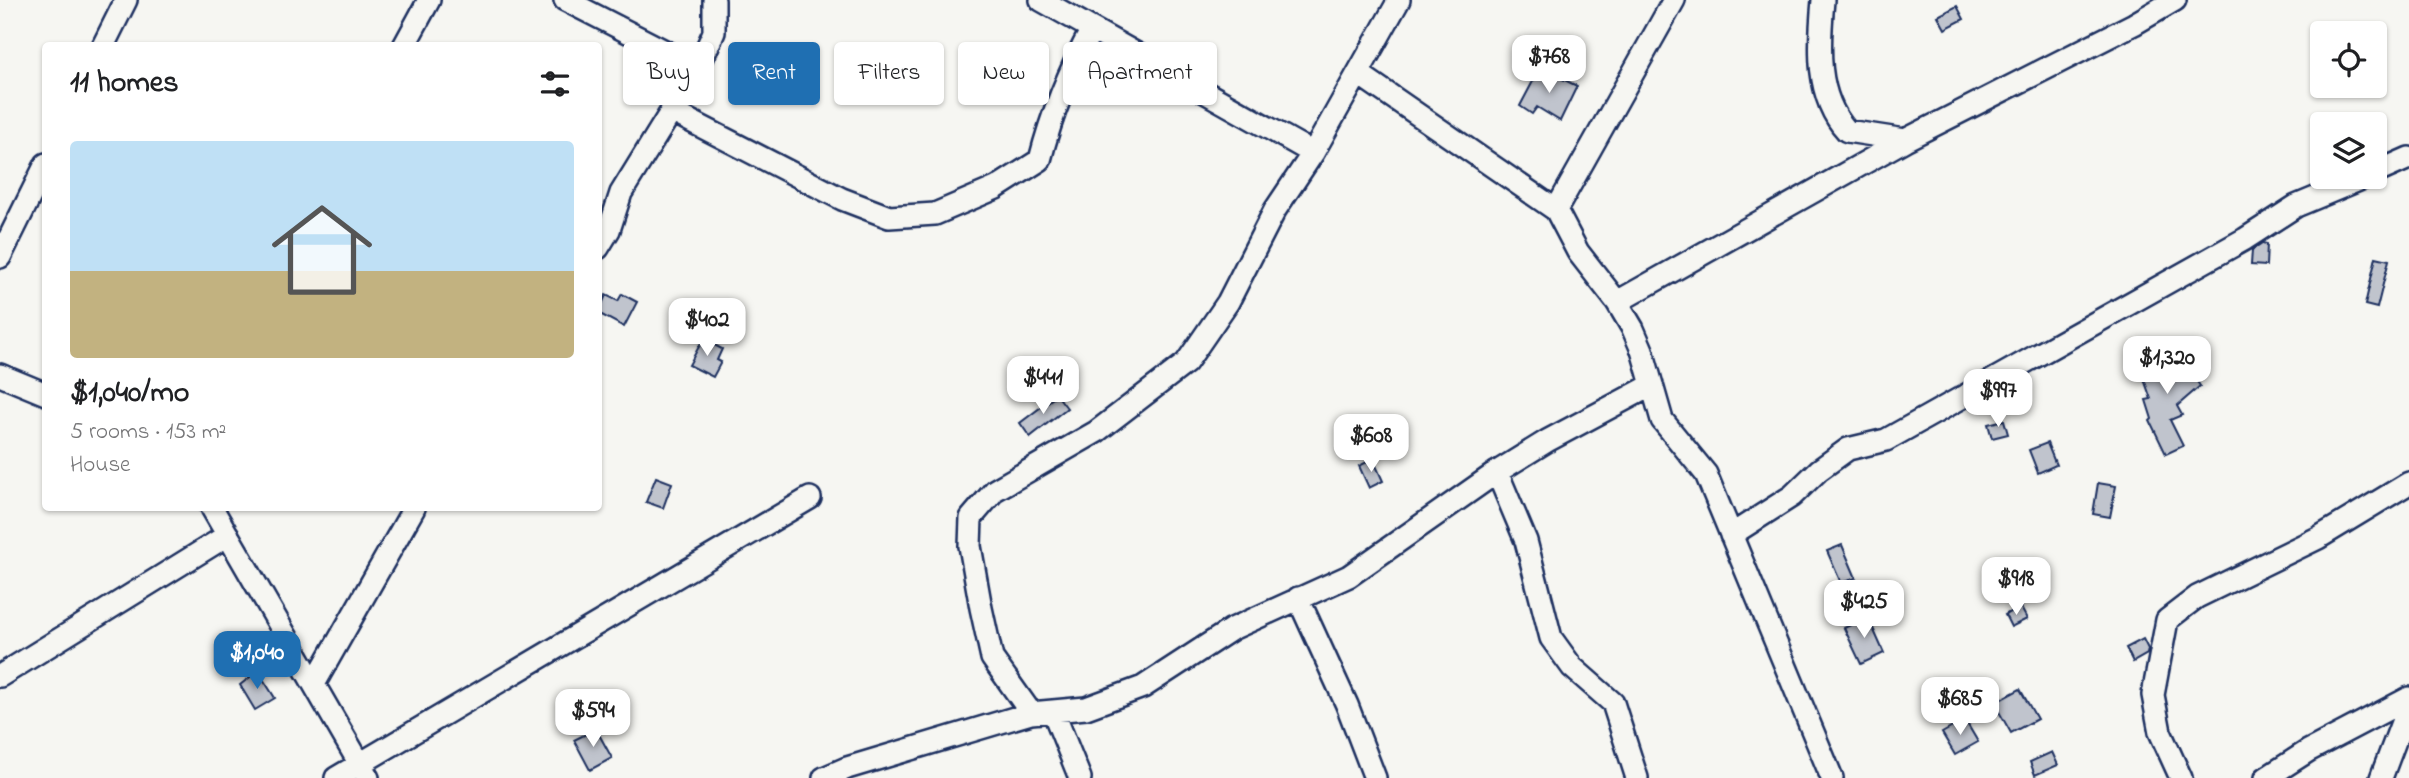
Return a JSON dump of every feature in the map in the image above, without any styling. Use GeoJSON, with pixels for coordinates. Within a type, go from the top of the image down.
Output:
{"type":"FeatureCollection","features":[{"type":"Feature","properties":{"kind":"street"},"geometry":{"type":"LineString","coordinates":[[105,42],[125,0]]}},
{"type":"Feature","properties":{"kind":"street"},"geometry":{"type":"LineString","coordinates":[[406,42],[429,0]]}},
{"type":"Feature","properties":{"kind":"street"},"geometry":{"type":"LineString","coordinates":[[565,0],[647,42]]}},
{"type":"Feature","properties":{"kind":"street"},"geometry":{"type":"LineString","coordinates":[[710,42],[714,32],[713,0]]}},
{"type":"Feature","properties":{"kind":"street"},"geometry":{"type":"LineString","coordinates":[[1041,0],[1313,153]]}},
{"type":"Feature","properties":{"kind":"street"},"geometry":{"type":"LineString","coordinates":[[1031,713],[992,658],[970,546],[971,518],[995,490],[1096,432],[1186,363],[1228,302],[1275,210],[1313,153],[1399,0]]}},
{"type":"Feature","properties":{"kind":"street"},"geometry":{"type":"LineString","coordinates":[[1556,210],[1674,0]]}},
{"type":"Feature","properties":{"kind":"street"},"geometry":{"type":"LineString","coordinates":[[1823,0],[1821,71],[1832,112],[1847,131],[1905,140]]}},
{"type":"Feature","properties":{"kind":"street"},"geometry":{"type":"LineString","coordinates":[[1617,302],[1905,140],[2134,24],[2175,0]]}},
{"type":"Feature","properties":{"kind":"street"},"geometry":{"type":"LineString","coordinates":[[671,111],[842,199],[889,217],[935,214],[996,188],[1041,160],[1050,121],[1069,72],[1092,29]]}},
{"type":"Feature","properties":{"kind":"street"},"geometry":{"type":"LineString","coordinates":[[1359,74],[1556,210],[1578,252],[1617,302],[1633,328],[1662,420],[1706,474],[1832,778]]}},
{"type":"Feature","properties":{"kind":"street"},"geometry":{"type":"LineString","coordinates":[[602,241],[609,230],[621,193],[675,105]]}},
{"type":"Feature","properties":{"kind":"street"},"geometry":{"type":"LineString","coordinates":[[2387,168],[2409,158]]}},
{"type":"Feature","properties":{"kind":"street"},"geometry":{"type":"LineString","coordinates":[[0,257],[42,172]]}},
{"type":"Feature","properties":{"kind":"street"},"geometry":{"type":"LineString","coordinates":[[1731,535],[1793,496],[1819,470],[1848,449],[1886,440],[2245,239],[2296,206],[2337,189]]}},
{"type":"Feature","properties":{"kind":"street"},"geometry":{"type":"LineString","coordinates":[[0,374],[42,392]]}},
{"type":"Feature","properties":{"kind":"street"},"geometry":{"type":"LineString","coordinates":[[824,778],[847,768],[1031,713],[1086,708],[1143,687],[1232,629],[1349,576],[1497,472],[1652,385]]}},
{"type":"Feature","properties":{"kind":"street"},"geometry":{"type":"LineString","coordinates":[[1497,472],[1526,541],[1551,638],[1572,667],[1613,703],[1637,778]]}},
{"type":"Feature","properties":{"kind":"street"},"geometry":{"type":"LineString","coordinates":[[2181,778],[2160,732],[2153,695],[2167,620],[2197,597],[2318,538],[2409,483]]}},
{"type":"Feature","properties":{"kind":"street"},"geometry":{"type":"LineString","coordinates":[[336,778],[364,771],[810,498]]}},
{"type":"Feature","properties":{"kind":"street"},"geometry":{"type":"LineString","coordinates":[[214,511],[364,771]]}},
{"type":"Feature","properties":{"kind":"street"},"geometry":{"type":"LineString","coordinates":[[314,684],[412,511]]}},
{"type":"Feature","properties":{"kind":"street"},"geometry":{"type":"LineString","coordinates":[[0,677],[228,535]]}},
{"type":"Feature","properties":{"kind":"street"},"geometry":{"type":"LineString","coordinates":[[1298,598],[1347,705],[1375,778]]}},
{"type":"Feature","properties":{"kind":"street"},"geometry":{"type":"LineString","coordinates":[[2266,778],[2308,751],[2409,698]]}},
{"type":"Feature","properties":{"kind":"street"},"geometry":{"type":"LineString","coordinates":[[2381,778],[2409,704]]}},
{"type":"Feature","properties":{"kind":"street"},"geometry":{"type":"LineString","coordinates":[[1053,711],[1080,778]]}},
{"type":"Feature","properties":{"kind":"building"},"geometry":{"type":"Polygon","coordinates":[[[1957,6],[1964,19],[1945,29],[1938,16],[1957,6]]]}},
{"type":"Feature","properties":{"kind":"building"},"geometry":{"type":"Polygon","coordinates":[[[1540,68],[1577,86],[1560,121],[1537,107],[1532,114],[1520,106],[1540,68]]]}},
{"type":"Feature","properties":{"kind":"building"},"geometry":{"type":"Polygon","coordinates":[[[2262,243],[2267,244],[2266,266],[2251,265],[2252,250],[2262,243]]]}},
{"type":"Feature","properties":{"kind":"building"},"geometry":{"type":"Polygon","coordinates":[[[2376,257],[2389,260],[2377,308],[2365,305],[2376,257]]]}},
{"type":"Feature","properties":{"kind":"building"},"geometry":{"type":"Polygon","coordinates":[[[622,294],[637,302],[624,327],[602,315],[602,304],[606,295],[618,301],[622,294]]]}},
{"type":"Feature","properties":{"kind":"building"},"geometry":{"type":"Polygon","coordinates":[[[703,339],[722,349],[717,360],[721,362],[713,377],[689,365],[703,339]]]}},
{"type":"Feature","properties":{"kind":"building"},"geometry":{"type":"Polygon","coordinates":[[[2181,354],[2200,386],[2177,406],[2182,415],[2170,420],[2183,446],[2166,454],[2150,421],[2152,419],[2146,400],[2151,399],[2139,365],[2157,358],[2160,363],[2181,354]]]}},
{"type":"Feature","properties":{"kind":"building"},"geometry":{"type":"Polygon","coordinates":[[[1057,395],[1067,408],[1030,437],[1020,423],[1057,395]]]}},
{"type":"Feature","properties":{"kind":"building"},"geometry":{"type":"Polygon","coordinates":[[[2004,420],[2008,434],[1992,438],[1988,424],[2004,420]]]}},
{"type":"Feature","properties":{"kind":"building"},"geometry":{"type":"Polygon","coordinates":[[[2047,443],[2056,465],[2038,473],[2029,450],[2047,443]]]}},
{"type":"Feature","properties":{"kind":"building"},"geometry":{"type":"Polygon","coordinates":[[[1373,459],[1383,481],[1369,488],[1359,466],[1373,459]]]}},
{"type":"Feature","properties":{"kind":"building"},"geometry":{"type":"Polygon","coordinates":[[[656,477],[672,483],[663,508],[646,502],[656,477]]]}},
{"type":"Feature","properties":{"kind":"building"},"geometry":{"type":"Polygon","coordinates":[[[2098,483],[2116,486],[2110,517],[2093,514],[2098,483]]]}},
{"type":"Feature","properties":{"kind":"building"},"geometry":{"type":"Polygon","coordinates":[[[1842,545],[1856,578],[1841,583],[1827,551],[1842,545]]]}},
{"type":"Feature","properties":{"kind":"building"},"geometry":{"type":"Polygon","coordinates":[[[2020,606],[2027,619],[2011,627],[2005,615],[2020,606]]]}},
{"type":"Feature","properties":{"kind":"building"},"geometry":{"type":"Polygon","coordinates":[[[1868,617],[1884,653],[1861,664],[1844,628],[1868,617]]]}},
{"type":"Feature","properties":{"kind":"building"},"geometry":{"type":"Polygon","coordinates":[[[2143,639],[2148,649],[2147,654],[2133,662],[2126,648],[2143,639]]]}},
{"type":"Feature","properties":{"kind":"building"},"geometry":{"type":"Polygon","coordinates":[[[258,671],[275,698],[255,710],[240,685],[258,671]]]}},
{"type":"Feature","properties":{"kind":"building"},"geometry":{"type":"Polygon","coordinates":[[[2020,689],[2037,719],[2011,733],[1994,703],[2020,689]]]}},
{"type":"Feature","properties":{"kind":"building"},"geometry":{"type":"Polygon","coordinates":[[[1965,720],[1978,742],[1955,755],[1942,733],[1965,720]]]}},
{"type":"Feature","properties":{"kind":"building"},"geometry":{"type":"Polygon","coordinates":[[[596,729],[612,758],[590,770],[574,740],[596,729]]]}},
{"type":"Feature","properties":{"kind":"building"},"geometry":{"type":"Polygon","coordinates":[[[2052,752],[2058,765],[2035,775],[2030,762],[2052,752]]]}}]}
